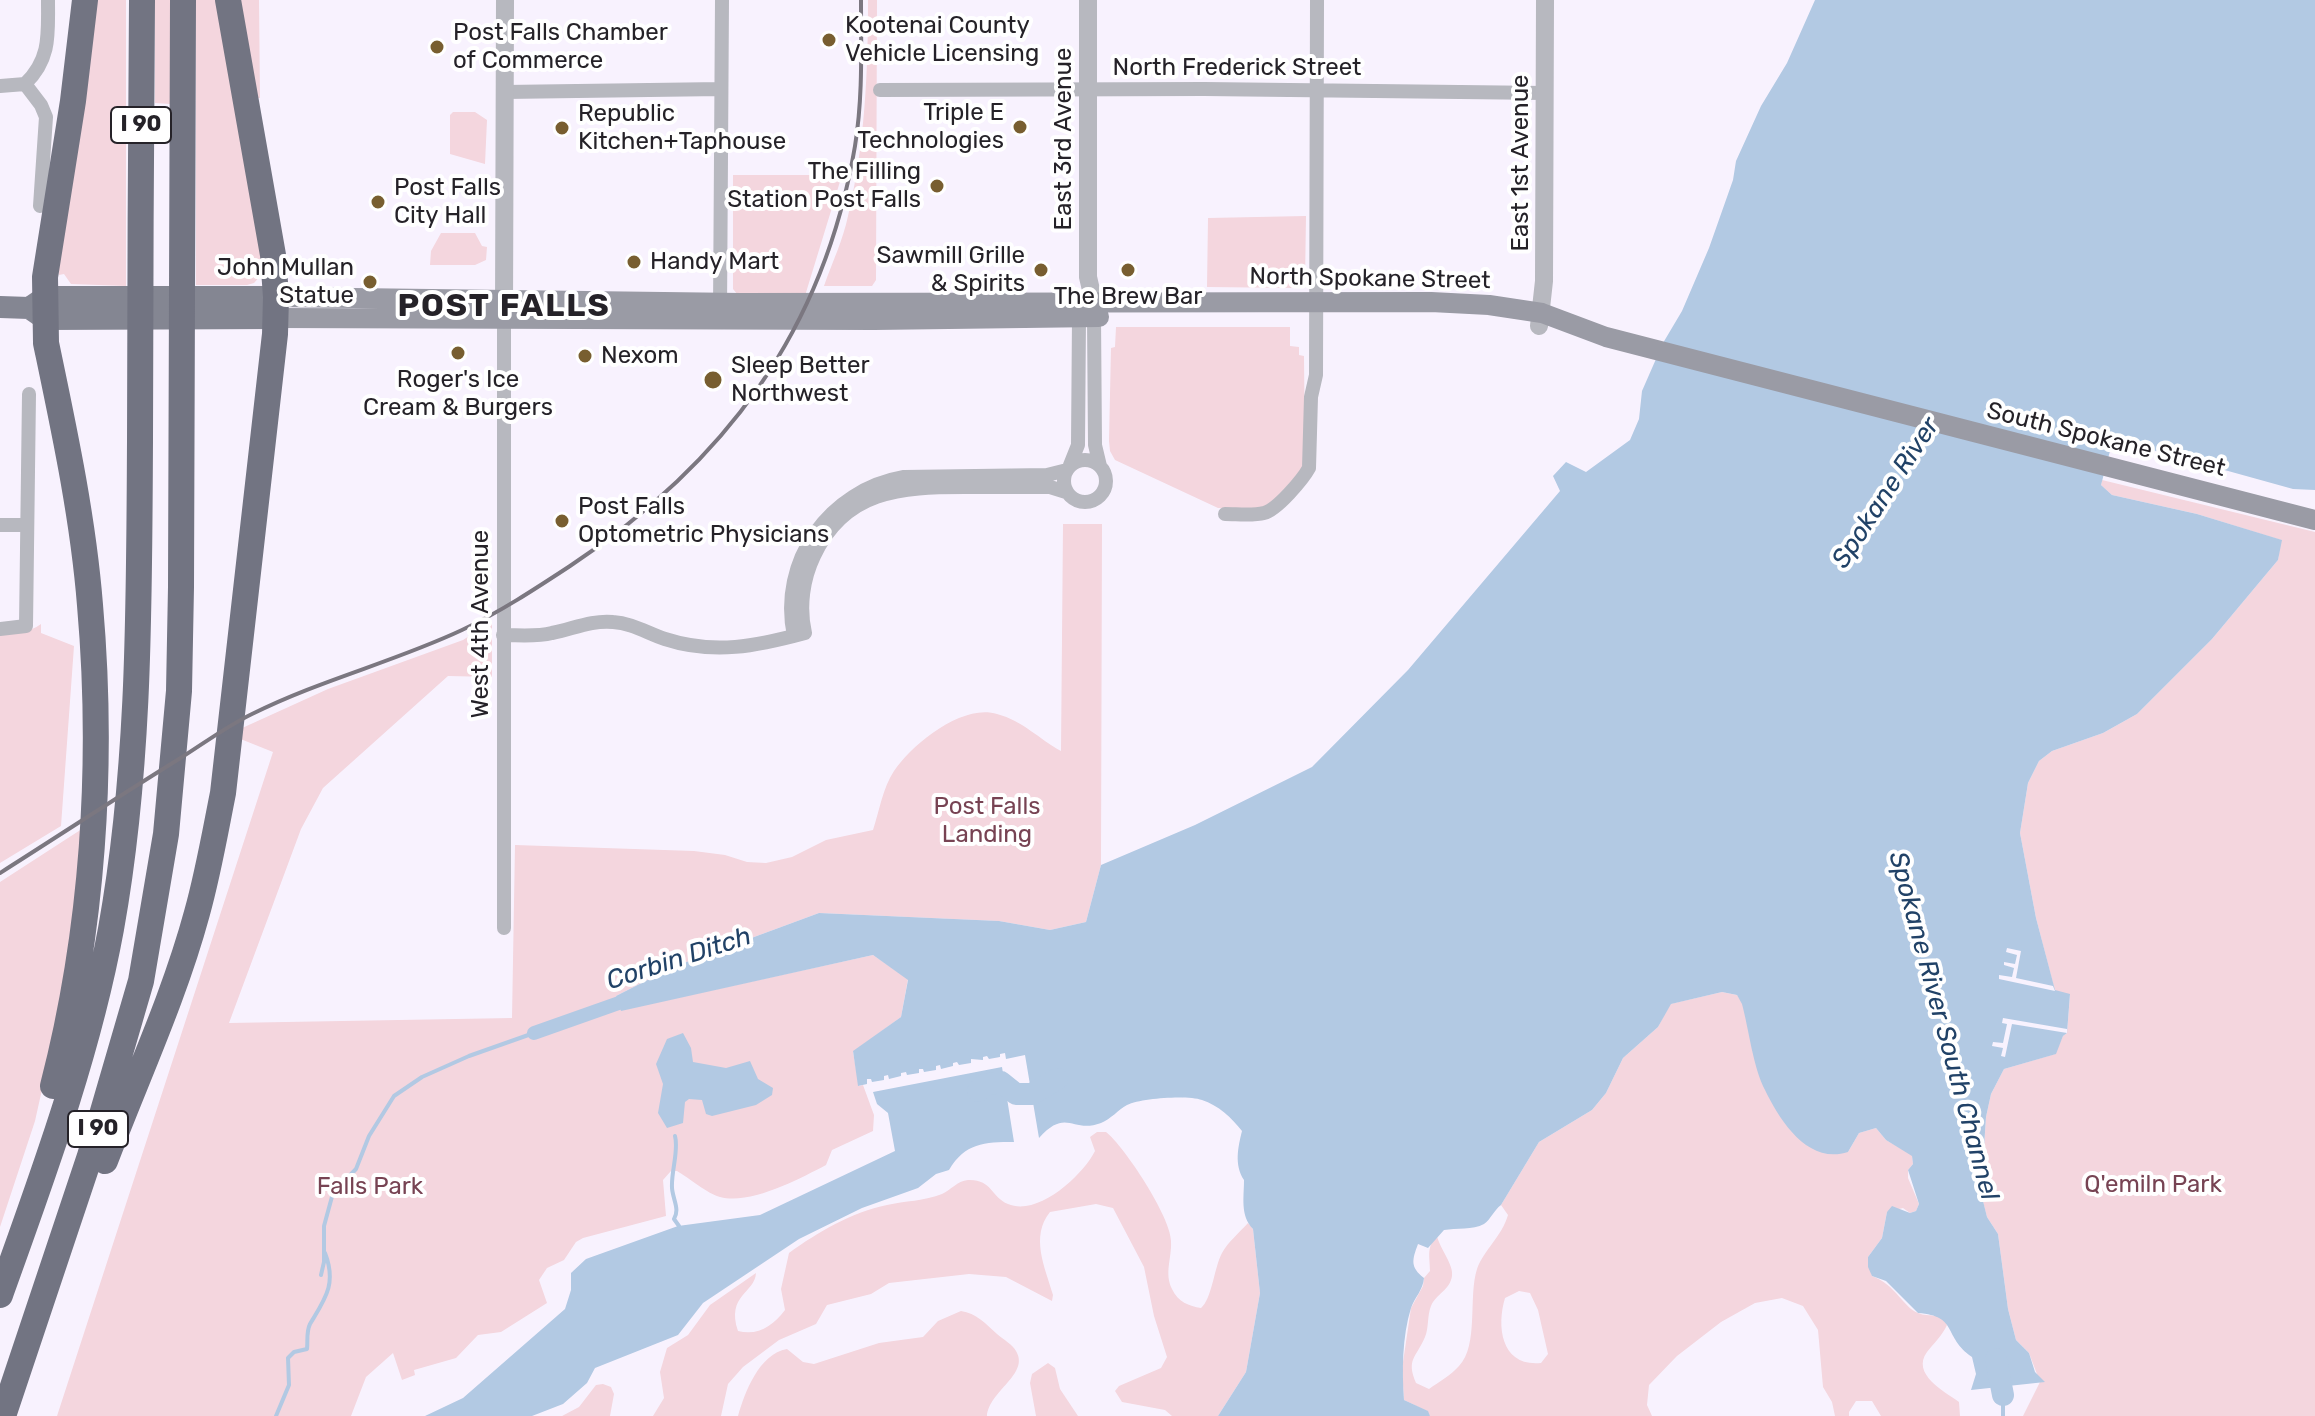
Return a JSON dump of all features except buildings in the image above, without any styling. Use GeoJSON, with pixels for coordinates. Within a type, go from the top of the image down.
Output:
{"type":"FeatureCollection","features":[{"type":"Feature","properties":{"kind":"highway"},"geometry":{"type":"LineString","coordinates":[[0,1263],[30,1171],[61,1053],[84,928],[88,883],[95,744],[94,660],[85,559],[68,450],[39,308],[73,101],[85,0]]}},
{"type":"Feature","properties":{"kind":"highway","name":"I 90"},"geometry":{"type":"LineString","coordinates":[[0,1295],[69,1093],[101,974],[121,862],[136,718],[142,0]]}},
{"type":"Feature","properties":{"kind":"highway","name":"I 90"},"geometry":{"type":"LineString","coordinates":[[3,1416],[90,1156],[141,981],[166,834],[179,691],[183,0]]}},
{"type":"Feature","properties":{"kind":"highway"},"geometry":{"type":"LineString","coordinates":[[20,1364],[62,1271],[183,958],[197,914],[223,793],[276,307],[273,255],[228,0]]}},
{"type":"Feature","properties":{"kind":"main road","name":"North Spokane Street"},"geometry":{"type":"LineString","coordinates":[[0,307],[276,307],[504,298],[720,311]]}},
{"type":"Feature","properties":{"kind":"main road","name":"North Spokane Street"},"geometry":{"type":"LineString","coordinates":[[276,307],[504,320],[720,311],[1316,309],[1472,303],[1606,337]]}},
{"type":"Feature","properties":{"kind":"main road","name":"South Spokane Street"},"geometry":{"type":"LineString","coordinates":[[1606,337],[2315,520]]}},
{"type":"Feature","properties":{"kind":"street"},"geometry":{"type":"LineString","coordinates":[[0,86],[25,84],[37,72],[44,58],[48,0]]}},
{"type":"Feature","properties":{"kind":"street"},"geometry":{"type":"LineString","coordinates":[[504,320],[505,0]]}},
{"type":"Feature","properties":{"kind":"street"},"geometry":{"type":"LineString","coordinates":[[720,311],[722,0]]}},
{"type":"Feature","properties":{"kind":"street","name":"East 3rd Avenue"},"geometry":{"type":"LineString","coordinates":[[1087,310],[1088,0]]}},
{"type":"Feature","properties":{"kind":"street"},"geometry":{"type":"LineString","coordinates":[[1225,514],[1270,511],[1307,472],[1311,457],[1311,397],[1316,379],[1317,0]]}},
{"type":"Feature","properties":{"kind":"street","name":"East 1st Avenue"},"geometry":{"type":"LineString","coordinates":[[1540,320],[1544,281],[1545,0]]}},
{"type":"Feature","properties":{"kind":"street"},"geometry":{"type":"LineString","coordinates":[[25,84],[46,117],[40,206]]}},
{"type":"Feature","properties":{"kind":"street"},"geometry":{"type":"LineString","coordinates":[[505,92],[721,89]]}},
{"type":"Feature","properties":{"kind":"street","name":"North Frederick Street"},"geometry":{"type":"LineString","coordinates":[[880,90],[1545,93]]}},
{"type":"Feature","properties":{"kind":"street"},"geometry":{"type":"LineString","coordinates":[[800,635],[803,593],[813,557],[838,521],[869,499],[889,491],[917,487],[1050,487],[1066,492],[1081,502],[1098,498],[1106,484],[1095,445],[1087,310]]}},
{"type":"Feature","properties":{"kind":"street"},"geometry":{"type":"LineString","coordinates":[[1066,492],[1063,481],[1078,445],[1087,310]]}},
{"type":"Feature","properties":{"kind":"street","name":"West 4th Avenue"},"geometry":{"type":"LineString","coordinates":[[504,320],[504,928]]}},
{"type":"Feature","properties":{"kind":"street"},"geometry":{"type":"LineString","coordinates":[[0,629],[26,626],[29,394]]}},
{"type":"Feature","properties":{"kind":"street"},"geometry":{"type":"LineString","coordinates":[[800,635],[791,598],[799,562],[819,527],[853,495],[874,485],[904,477],[1047,475],[1087,460],[1100,466]]}},
{"type":"Feature","properties":{"kind":"street"},"geometry":{"type":"LineString","coordinates":[[0,525],[27,525]]}},
{"type":"Feature","properties":{"kind":"street"},"geometry":{"type":"LineString","coordinates":[[503,635],[547,634],[604,621],[629,624],[665,639],[713,648],[745,648],[800,635]]}},
{"type":"Feature","properties":{"kind":"green space"},"geometry":{"type":"Polygon","coordinates":[[[92,0],[126,0],[126,286],[71,284],[64,274],[59,275],[58,268],[92,0]]]}},
{"type":"Feature","properties":{"kind":"green space"},"geometry":{"type":"Polygon","coordinates":[[[155,0],[172,0],[170,104],[155,103],[155,0]]]}},
{"type":"Feature","properties":{"kind":"green space"},"geometry":{"type":"Polygon","coordinates":[[[196,0],[221,0],[257,198],[262,274],[254,283],[247,285],[196,285],[196,0]]]}},
{"type":"Feature","properties":{"kind":"green space"},"geometry":{"type":"Polygon","coordinates":[[[235,0],[259,0],[260,98],[254,98],[235,0]]]}},
{"type":"Feature","properties":{"kind":"green space"},"geometry":{"type":"Polygon","coordinates":[[[868,0],[877,0],[876,280],[872,286],[824,286],[846,225],[854,189],[866,81],[868,0]]]}},
{"type":"Feature","properties":{"kind":"green space"},"geometry":{"type":"Polygon","coordinates":[[[453,112],[475,112],[487,120],[485,164],[450,154],[450,115],[453,112]]]}},
{"type":"Feature","properties":{"kind":"green space"},"geometry":{"type":"Polygon","coordinates":[[[733,175],[842,175],[804,299],[738,295],[733,289],[733,175]]]}},
{"type":"Feature","properties":{"kind":"green space"},"geometry":{"type":"Polygon","coordinates":[[[1306,216],[1305,281],[1296,281],[1296,288],[1207,287],[1208,218],[1306,216]]]}},
{"type":"Feature","properties":{"kind":"green space"},"geometry":{"type":"Polygon","coordinates":[[[441,233],[475,233],[482,246],[487,247],[486,260],[475,265],[430,265],[431,251],[441,233]]]}},
{"type":"Feature","properties":{"kind":"green space"},"geometry":{"type":"Polygon","coordinates":[[[1116,327],[1290,327],[1290,346],[1299,347],[1299,355],[1304,356],[1305,460],[1302,470],[1270,504],[1262,508],[1218,508],[1115,460],[1109,441],[1111,348],[1115,347],[1116,327]]]}},
{"type":"Feature","properties":{"kind":"green space","name":"Q'emiln Park"},"geometry":{"type":"Polygon","coordinates":[[[2102,480],[2315,532],[2315,1416],[2023,1416],[2040,1382],[2029,1353],[2016,1340],[2008,1309],[1998,1234],[1987,1217],[1981,1194],[1986,1117],[1991,1094],[2004,1069],[2055,1054],[2067,1033],[2070,995],[2055,991],[2036,918],[2020,833],[2028,783],[2039,761],[2052,751],[2103,733],[2137,714],[2212,639],[2278,560],[2281,540],[2197,514],[2112,495],[2101,485],[2102,480]]]}},
{"type":"Feature","properties":{"kind":"green space","name":"Falls Park"},"geometry":{"type":"Polygon","coordinates":[[[1063,524],[1102,524],[1101,865],[1086,922],[1050,930],[999,921],[819,913],[673,967],[616,996],[621,1010],[873,955],[908,979],[901,1017],[853,1052],[859,1086],[863,1085],[874,1115],[873,1131],[832,1150],[826,1165],[774,1189],[746,1197],[720,1197],[677,1171],[671,1171],[663,1180],[666,1216],[576,1242],[564,1260],[547,1268],[539,1280],[547,1303],[501,1332],[478,1335],[456,1358],[414,1370],[415,1375],[402,1380],[393,1353],[366,1377],[351,1416],[57,1416],[273,752],[238,738],[240,729],[328,689],[463,640],[492,621],[492,677],[448,676],[323,788],[301,829],[229,1023],[512,1018],[515,845],[694,851],[766,863],[792,857],[826,840],[873,830],[890,777],[902,760],[940,728],[969,714],[984,712],[1006,717],[1061,751],[1063,524]]]}},
{"type":"Feature","properties":{"kind":"green space"},"geometry":{"type":"Polygon","coordinates":[[[41,624],[41,633],[74,646],[61,826],[0,863],[0,634],[22,632],[41,624]]]}},
{"type":"Feature","properties":{"kind":"green space"},"geometry":{"type":"Polygon","coordinates":[[[85,827],[63,995],[35,1121],[0,1227],[0,882],[85,827]]]}},
{"type":"Feature","properties":{"kind":"green space"},"geometry":{"type":"Polygon","coordinates":[[[1722,992],[1737,995],[1848,1152],[1859,1133],[1876,1128],[1886,1140],[1912,1155],[1913,1164],[1908,1170],[1908,1178],[1919,1204],[1916,1211],[1910,1213],[1903,1208],[1887,1212],[1882,1238],[1868,1257],[1872,1276],[1887,1284],[1913,1310],[1938,1316],[1947,1325],[1927,1352],[1923,1368],[1931,1381],[1959,1402],[1960,1416],[1881,1416],[1872,1401],[1856,1401],[1849,1416],[1835,1416],[1832,1402],[1823,1387],[1818,1330],[1803,1306],[1782,1298],[1755,1303],[1721,1322],[1677,1356],[1649,1385],[1647,1405],[1652,1416],[1430,1416],[1427,1411],[1404,1400],[1402,1369],[1411,1308],[1430,1271],[1431,1244],[1437,1236],[1452,1276],[1449,1285],[1431,1306],[1426,1333],[1412,1363],[1416,1383],[1429,1389],[1459,1366],[1465,1357],[1471,1333],[1477,1269],[1508,1215],[1501,1205],[1539,1142],[1592,1110],[1606,1093],[1623,1058],[1658,1027],[1670,1004],[1722,992]],[[1519,1291],[1505,1298],[1502,1333],[1510,1352],[1518,1359],[1541,1363],[1548,1354],[1538,1310],[1530,1293],[1519,1291]]]}},
{"type":"Feature","properties":{"kind":"green space"},"geometry":{"type":"Polygon","coordinates":[[[1097,1132],[1106,1132],[1114,1140],[1155,1200],[1171,1241],[1170,1283],[1174,1293],[1184,1303],[1201,1308],[1205,1304],[1224,1249],[1248,1223],[1253,1229],[1260,1293],[1246,1372],[1218,1416],[1172,1416],[1165,1410],[1122,1402],[1115,1391],[1119,1386],[1161,1368],[1167,1357],[1154,1316],[1144,1267],[1113,1208],[1096,1204],[1050,1212],[1044,1222],[1041,1252],[1052,1301],[1006,1277],[969,1274],[889,1283],[871,1294],[827,1305],[816,1324],[779,1340],[743,1367],[728,1384],[721,1416],[653,1416],[664,1398],[660,1372],[667,1348],[688,1335],[710,1305],[756,1273],[738,1302],[735,1319],[738,1331],[758,1331],[780,1316],[785,1310],[781,1289],[789,1253],[824,1230],[874,1208],[922,1200],[968,1180],[987,1185],[1008,1204],[1033,1205],[1058,1191],[1081,1171],[1095,1151],[1090,1137],[1097,1132]]]}},
{"type":"Feature","properties":{"kind":"green space"},"geometry":{"type":"Polygon","coordinates":[[[961,1311],[985,1323],[1013,1347],[1019,1359],[1014,1375],[994,1399],[987,1416],[738,1416],[755,1375],[777,1352],[787,1349],[803,1362],[814,1364],[879,1343],[923,1337],[938,1321],[961,1311]]]}},
{"type":"Feature","properties":{"kind":"green space"},"geometry":{"type":"Polygon","coordinates":[[[1048,1363],[1055,1368],[1060,1389],[1078,1416],[1036,1416],[1030,1383],[1032,1374],[1048,1363]]]}},
{"type":"Feature","properties":{"kind":"green space"},"geometry":{"type":"Polygon","coordinates":[[[596,1385],[611,1387],[614,1394],[610,1416],[562,1416],[579,1407],[596,1385]]]}},
{"type":"Feature","properties":{"kind":"water","name":"Spokane River"},"geometry":{"type":"Polygon","coordinates":[[[1815,0],[2315,0],[2315,490],[2293,489],[2138,446],[2120,446],[2110,451],[2101,485],[2112,495],[2197,514],[2282,540],[2278,560],[2212,639],[2137,714],[2103,733],[2052,751],[2039,761],[2028,783],[2020,833],[2036,918],[2055,990],[2070,994],[2067,1033],[2056,1054],[2004,1069],[1991,1094],[1986,1117],[1981,1193],[1987,1217],[1998,1234],[2008,1309],[2016,1340],[2029,1353],[2035,1372],[2045,1382],[1971,1390],[1976,1374],[1972,1357],[1957,1342],[1945,1323],[1940,1318],[1918,1313],[1886,1281],[1872,1276],[1868,1257],[1882,1238],[1887,1212],[1892,1206],[1910,1213],[1916,1211],[1919,1204],[1908,1170],[1913,1164],[1912,1156],[1886,1140],[1876,1128],[1859,1133],[1848,1152],[1834,1154],[1820,1152],[1797,1138],[1779,1115],[1761,1081],[1737,995],[1722,992],[1671,1004],[1658,1027],[1623,1058],[1606,1093],[1592,1110],[1539,1142],[1501,1205],[1484,1224],[1444,1230],[1428,1248],[1418,1244],[1414,1263],[1424,1278],[1411,1308],[1406,1331],[1404,1400],[1428,1411],[1430,1416],[1218,1416],[1246,1372],[1260,1293],[1253,1229],[1244,1212],[1244,1180],[1238,1162],[1242,1131],[1224,1112],[1208,1102],[1195,1098],[1143,1101],[1127,1105],[1108,1119],[1091,1126],[1056,1124],[1039,1138],[1025,1055],[1006,1059],[1005,1053],[989,1059],[987,1056],[983,1060],[971,1059],[971,1063],[959,1065],[957,1062],[941,1069],[940,1065],[936,1066],[936,1070],[924,1072],[919,1069],[919,1073],[901,1073],[901,1076],[889,1079],[888,1075],[884,1076],[884,1080],[872,1082],[867,1079],[867,1084],[858,1086],[853,1051],[901,1017],[908,980],[873,955],[621,1011],[616,996],[673,967],[819,913],[999,921],[1050,930],[1086,922],[1101,865],[1195,825],[1312,767],[1408,670],[1560,491],[1553,476],[1566,462],[1586,472],[1630,440],[1639,419],[1642,391],[1709,248],[1733,180],[1736,161],[1761,106],[1787,63],[1815,0]]]}},
{"type":"Feature","properties":{"kind":"water"},"geometry":{"type":"Polygon","coordinates":[[[683,1033],[691,1048],[693,1062],[726,1068],[750,1061],[758,1079],[773,1088],[772,1095],[756,1105],[712,1116],[706,1114],[702,1100],[689,1099],[685,1102],[683,1123],[667,1128],[658,1113],[663,1084],[656,1064],[667,1039],[683,1033]]]}},
{"type":"Feature","properties":{"kind":"water"},"geometry":{"type":"Polygon","coordinates":[[[1002,1067],[1014,1142],[984,1144],[969,1149],[949,1170],[936,1174],[918,1188],[862,1208],[799,1239],[703,1303],[678,1335],[595,1368],[587,1383],[563,1404],[532,1416],[425,1416],[463,1398],[565,1309],[571,1290],[571,1273],[586,1259],[678,1226],[760,1215],[895,1151],[888,1113],[877,1104],[873,1092],[1002,1067]]]}},
{"type":"Feature","properties":{"kind":"pier"},"geometry":{"type":"Polygon","coordinates":[[[2007,948],[2021,951],[2016,978],[2053,986],[2055,991],[1999,979],[1999,975],[2012,977],[2014,968],[2004,965],[2004,962],[2015,964],[2017,955],[2006,952],[2007,948]]]}},
{"type":"Feature","properties":{"kind":"pier"},"geometry":{"type":"Polygon","coordinates":[[[2003,1018],[2067,1029],[2067,1033],[2012,1024],[2005,1057],[2001,1056],[2003,1048],[1992,1046],[1993,1042],[2003,1043],[2007,1024],[2002,1023],[2003,1018]]]}},
{"type":"Feature","properties":{"kind":"waterway","name":"Corbin Ditch"},"geometry":{"type":"LineString","coordinates":[[534,1033],[633,998]]}},
{"type":"Feature","properties":{"kind":"waterway","name":"Corbin Ditch"},"geometry":{"type":"LineString","coordinates":[[321,1275],[324,1226],[333,1193],[356,1169],[369,1136],[394,1096],[422,1077],[534,1033]]}},
{"type":"Feature","properties":{"kind":"waterway"},"geometry":{"type":"LineString","coordinates":[[978,1091],[984,1085],[1001,1082],[1016,1094],[1032,1094],[1057,1079]]}},
{"type":"Feature","properties":{"kind":"waterway"},"geometry":{"type":"LineString","coordinates":[[675,1136],[672,1188],[676,1208],[674,1219],[679,1226]]}},
{"type":"Feature","properties":{"kind":"waterway"},"geometry":{"type":"LineString","coordinates":[[276,1416],[289,1385],[288,1358],[294,1352],[307,1349],[309,1327],[328,1291],[330,1274],[325,1253]]}},
{"type":"Feature","properties":{"kind":"waterway","name":"Spokane River South Channel"},"geometry":{"type":"LineString","coordinates":[[1996,1359],[2003,1395]]}},
{"type":"Feature","properties":{"kind":"waterway","name":"Spokane River South Channel"},"geometry":{"type":"LineString","coordinates":[[2003,1395],[2003,1416]]}},
{"type":"Feature","properties":{"kind":"railway"},"geometry":{"type":"LineString","coordinates":[[0,873],[243,719],[304,691],[436,641],[504,608],[625,526],[675,483],[720,437],[759,387],[792,333],[819,275],[840,213],[858,128],[861,0]]}},
{"type":"Feature","properties":{"kind":"place","name":"Kootenai County Vehicle Licensing"},"geometry":{"type":"Point","coordinates":[829,40]}},
{"type":"Feature","properties":{"kind":"place","name":"Post Falls Chamber of Commerce"},"geometry":{"type":"Point","coordinates":[437,47]}},
{"type":"Feature","properties":{"kind":"place","name":"Triple E Technologies"},"geometry":{"type":"Point","coordinates":[1020,127]}},
{"type":"Feature","properties":{"kind":"place","name":"Republic Kitchen+Taphouse"},"geometry":{"type":"Point","coordinates":[562,128]}},
{"type":"Feature","properties":{"kind":"place","name":"The Filling Station Post Falls"},"geometry":{"type":"Point","coordinates":[937,186]}},
{"type":"Feature","properties":{"kind":"place","name":"Post Falls City Hall"},"geometry":{"type":"Point","coordinates":[378,202]}},
{"type":"Feature","properties":{"kind":"place","name":"Handy Mart"},"geometry":{"type":"Point","coordinates":[634,262]}},
{"type":"Feature","properties":{"kind":"place","name":"Sawmill Grille & Spirits"},"geometry":{"type":"Point","coordinates":[1041,270]}},
{"type":"Feature","properties":{"kind":"place","name":"The Brew Bar"},"geometry":{"type":"Point","coordinates":[1128,270]}},
{"type":"Feature","properties":{"kind":"place","name":"John Mullan Statue"},"geometry":{"type":"Point","coordinates":[370,282]}},
{"type":"Feature","properties":{"kind":"place","name":"Roger's Ice Cream & Burgers"},"geometry":{"type":"Point","coordinates":[458,353]}},
{"type":"Feature","properties":{"kind":"place","name":"Nexom"},"geometry":{"type":"Point","coordinates":[585,356]}},
{"type":"Feature","properties":{"kind":"place","name":"Sleep Better Northwest"},"geometry":{"type":"Point","coordinates":[713,380]}},
{"type":"Feature","properties":{"kind":"place","name":"Post Falls Optometric Physicians"},"geometry":{"type":"Point","coordinates":[562,521]}},
{"type":"Feature","properties":{"kind":"district","name":"POST FALLS"},"geometry":{"type":"Point","coordinates":[504,307]}},
{"type":"Feature","properties":{"kind":"park label","name":"Post Falls Landing"},"geometry":{"type":"Point","coordinates":[987,821]}}]}
